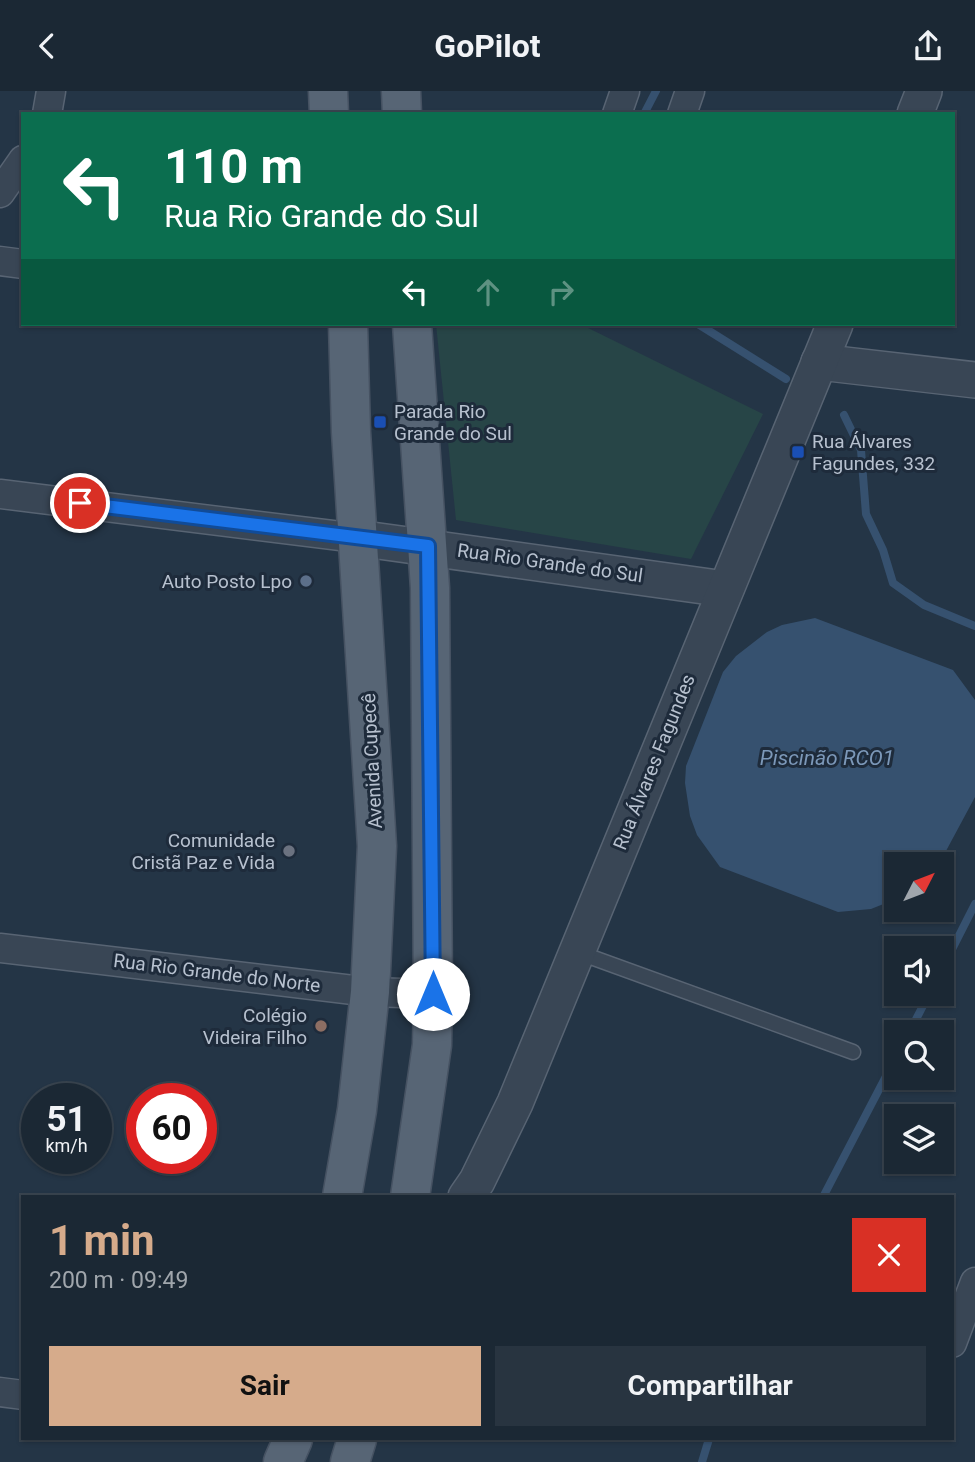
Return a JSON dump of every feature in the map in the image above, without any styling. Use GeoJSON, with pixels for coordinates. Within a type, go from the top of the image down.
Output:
{"type":"FeatureCollection","features":[{"type":"Feature","properties":{"kind":"main road"},"geometry":{"type":"LineString","coordinates":[[328,91],[329,112]]}},
{"type":"Feature","properties":{"kind":"main road"},"geometry":{"type":"LineString","coordinates":[[401,91],[402,112]]}},
{"type":"Feature","properties":{"kind":"main road","name":"Avenida Cupecê"},"geometry":{"type":"LineString","coordinates":[[342,1195],[357,1111],[370,992],[377,846],[357,538],[348,326]]}},
{"type":"Feature","properties":{"kind":"main road"},"geometry":{"type":"LineString","coordinates":[[410,1195],[432,1045],[433,994],[428,546],[412,326]]}},
{"type":"Feature","properties":{"kind":"main road"},"geometry":{"type":"LineString","coordinates":[[283,1462],[293,1440]]}},
{"type":"Feature","properties":{"kind":"main road"},"geometry":{"type":"LineString","coordinates":[[350,1462],[356,1440]]}},
{"type":"Feature","properties":{"kind":"street"},"geometry":{"type":"LineString","coordinates":[[47,112],[51,91]]}},
{"type":"Feature","properties":{"kind":"street"},"geometry":{"type":"LineString","coordinates":[[618,112],[625,91]]}},
{"type":"Feature","properties":{"kind":"street"},"geometry":{"type":"LineString","coordinates":[[683,112],[690,91]]}},
{"type":"Feature","properties":{"kind":"street"},"geometry":{"type":"LineString","coordinates":[[916,112],[924,91]]}},
{"type":"Feature","properties":{"kind":"street"},"geometry":{"type":"LineString","coordinates":[[0,193],[21,163]]}},
{"type":"Feature","properties":{"kind":"street"},"geometry":{"type":"LineString","coordinates":[[0,261],[21,264]]}},
{"type":"Feature","properties":{"kind":"street","name":"Rua Álvares Fagundes"},"geometry":{"type":"LineString","coordinates":[[467,1195],[477,1181],[515,1103],[834,326]]}},
{"type":"Feature","properties":{"kind":"street"},"geometry":{"type":"LineString","coordinates":[[820,362],[975,380]]}},
{"type":"Feature","properties":{"kind":"street","name":"Rua Rio Grande do Sul"},"geometry":{"type":"LineString","coordinates":[[0,494],[428,546],[725,589]]}},
{"type":"Feature","properties":{"kind":"street","name":"Rua Rio Grande do Norte"},"geometry":{"type":"LineString","coordinates":[[0,948],[370,992],[433,994]]}},
{"type":"Feature","properties":{"kind":"street"},"geometry":{"type":"LineString","coordinates":[[954,1338],[975,1282]]}},
{"type":"Feature","properties":{"kind":"street"},"geometry":{"type":"LineString","coordinates":[[0,1392],[21,1395]]}},
{"type":"Feature","properties":{"kind":"lane"},"geometry":{"type":"LineString","coordinates":[[576,951],[853,1052]]}},
{"type":"Feature","properties":{"kind":"green space"},"geometry":{"type":"Polygon","coordinates":[[[436,326],[584,326],[763,414],[691,559],[456,520],[436,326]]]}},
{"type":"Feature","properties":{"kind":"water","name":"Piscinão RCO1"},"geometry":{"type":"Polygon","coordinates":[[[815,618],[953,670],[975,700],[975,797],[945,852],[884,852],[884,904],[871,909],[838,912],[720,867],[697,835],[690,816],[685,783],[686,766],[723,672],[736,656],[767,632],[782,625],[815,618]]]}},
{"type":"Feature","properties":{"kind":"waterway"},"geometry":{"type":"LineString","coordinates":[[645,112],[656,91]]}},
{"type":"Feature","properties":{"kind":"waterway"},"geometry":{"type":"LineString","coordinates":[[701,326],[786,379]]}},
{"type":"Feature","properties":{"kind":"waterway"},"geometry":{"type":"LineString","coordinates":[[844,415],[861,450],[866,514],[883,550],[893,583],[924,605],[975,626]]}},
{"type":"Feature","properties":{"kind":"waterway"},"geometry":{"type":"LineString","coordinates":[[954,945],[975,904]]}},
{"type":"Feature","properties":{"kind":"waterway"},"geometry":{"type":"LineString","coordinates":[[916,1020],[923,1006]]}},
{"type":"Feature","properties":{"kind":"waterway"},"geometry":{"type":"LineString","coordinates":[[824,1195],[884,1080]]}},
{"type":"Feature","properties":{"kind":"waterway"},"geometry":{"type":"LineString","coordinates":[[702,1462],[709,1440]]}},
{"type":"Feature","properties":{"kind":"place","name":"Parada Rio Grande do Sul"},"geometry":{"type":"Point","coordinates":[380,422]}},
{"type":"Feature","properties":{"kind":"place","name":"Rua Álvares Fagundes, 332"},"geometry":{"type":"Point","coordinates":[798,452]}},
{"type":"Feature","properties":{"kind":"place","name":"Auto Posto Lpo"},"geometry":{"type":"Point","coordinates":[306,581]}},
{"type":"Feature","properties":{"kind":"place","name":"Comunidade Cristã Paz e Vida"},"geometry":{"type":"Point","coordinates":[289,851]}},
{"type":"Feature","properties":{"kind":"place","name":"Colégio Videira Filho"},"geometry":{"type":"Point","coordinates":[321,1026]}},
{"type":"Feature","properties":{"kind":"route"},"geometry":{"type":"LineString","coordinates":[[80,503],[428,546],[433,994]]}}]}
